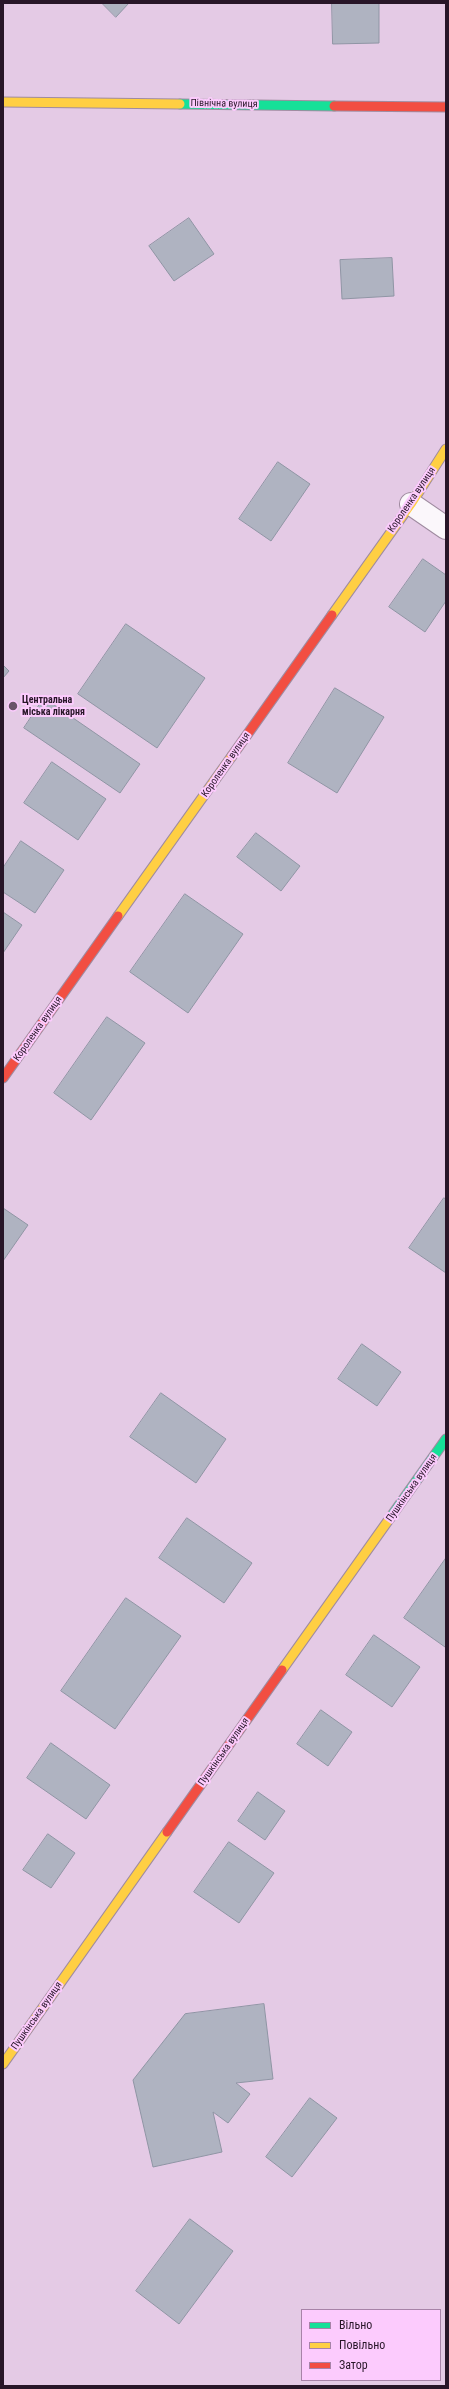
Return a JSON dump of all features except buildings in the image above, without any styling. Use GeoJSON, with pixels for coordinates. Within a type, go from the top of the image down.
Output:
{"type":"FeatureCollection","features":[{"type":"Feature","properties":{"kind":"street","name":"Північна вулиця"},"geometry":{"type":"LineString","coordinates":[[3,102],[446,107]]}},
{"type":"Feature","properties":{"kind":"street","name":"Короленка вулиця"},"geometry":{"type":"LineString","coordinates":[[3,1078],[411,504],[446,449]]}},
{"type":"Feature","properties":{"kind":"street"},"geometry":{"type":"LineString","coordinates":[[411,504],[446,528]]}},
{"type":"Feature","properties":{"kind":"street","name":"Пушкінська вулиця"},"geometry":{"type":"LineString","coordinates":[[3,2064],[446,1439]]}},
{"type":"Feature","properties":{"kind":"traffic: fast"},"geometry":{"type":"LineString","coordinates":[[180,104],[334,106]]}},
{"type":"Feature","properties":{"kind":"traffic: fast"},"geometry":{"type":"LineString","coordinates":[[390,1518],[446,1439]]}},
{"type":"Feature","properties":{"kind":"traffic: slow"},"geometry":{"type":"LineString","coordinates":[[3,102],[180,104]]}},
{"type":"Feature","properties":{"kind":"traffic: slow"},"geometry":{"type":"LineString","coordinates":[[332,615],[411,504],[446,449]]}},
{"type":"Feature","properties":{"kind":"traffic: slow"},"geometry":{"type":"LineString","coordinates":[[118,916],[232,756]]}},
{"type":"Feature","properties":{"kind":"traffic: slow"},"geometry":{"type":"LineString","coordinates":[[282,1670],[390,1518]]}},
{"type":"Feature","properties":{"kind":"traffic: slow"},"geometry":{"type":"LineString","coordinates":[[3,2064],[167,1832]]}},
{"type":"Feature","properties":{"kind":"traffic: jam"},"geometry":{"type":"LineString","coordinates":[[334,106],[446,107]]}},
{"type":"Feature","properties":{"kind":"traffic: jam"},"geometry":{"type":"LineString","coordinates":[[232,756],[332,615]]}},
{"type":"Feature","properties":{"kind":"traffic: jam"},"geometry":{"type":"LineString","coordinates":[[3,1078],[118,916]]}},
{"type":"Feature","properties":{"kind":"traffic: jam"},"geometry":{"type":"LineString","coordinates":[[167,1832],[282,1670]]}},
{"type":"Feature","properties":{"kind":"place","name":"Центральна міська лікарня"},"geometry":{"type":"Point","coordinates":[13,706]}}]}
